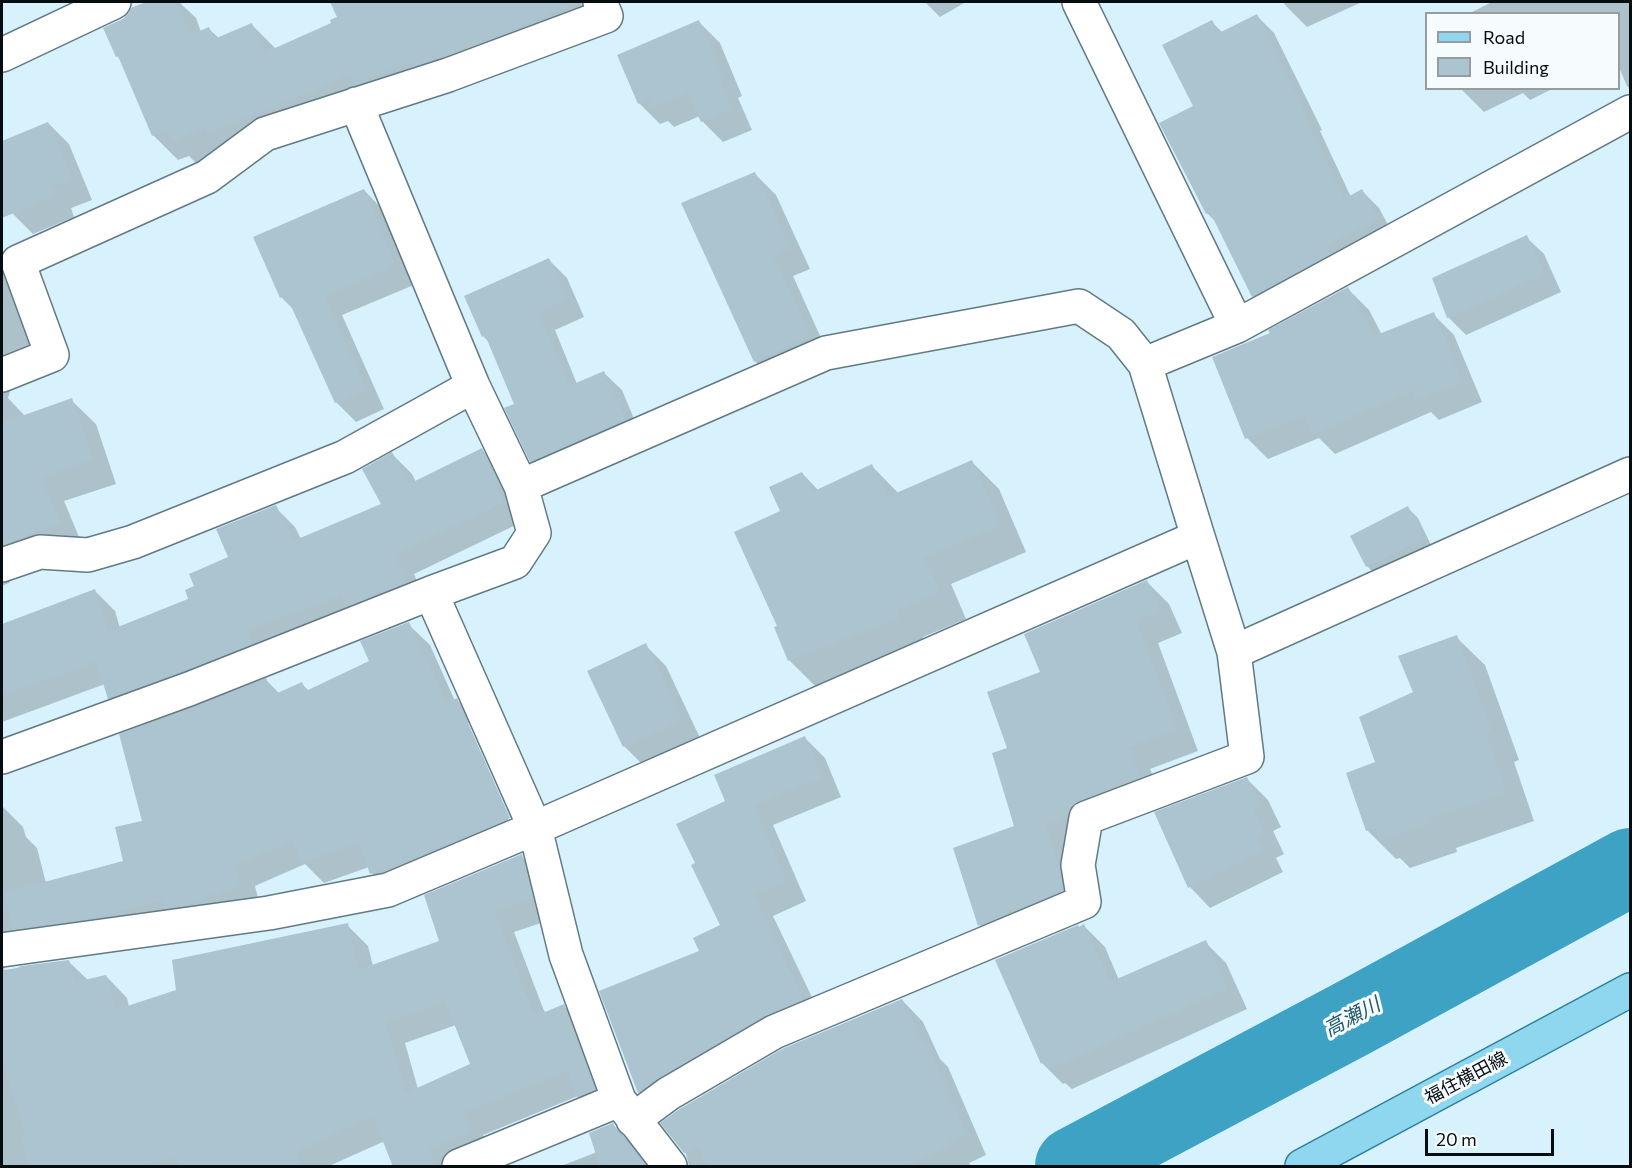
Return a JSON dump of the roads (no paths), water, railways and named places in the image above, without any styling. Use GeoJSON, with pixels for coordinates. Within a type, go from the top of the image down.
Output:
{"type":"FeatureCollection","features":[{"type":"Feature","properties":{"kind":"main road","name":"福住横田線"},"geometry":{"type":"LineString","coordinates":[[1302,1167],[1630,990]]}},
{"type":"Feature","properties":{"kind":"street"},"geometry":{"type":"LineString","coordinates":[[2,55],[114,2]]}},
{"type":"Feature","properties":{"kind":"street"},"geometry":{"type":"LineString","coordinates":[[2,375],[52,355],[18,262],[207,177],[265,134],[448,75],[606,16],[600,2]]}},
{"type":"Feature","properties":{"kind":"street"},"geometry":{"type":"LineString","coordinates":[[1079,2],[1237,326]]}},
{"type":"Feature","properties":{"kind":"street"},"geometry":{"type":"LineString","coordinates":[[2,757],[189,689],[515,562],[534,533],[521,486],[472,386],[356,104]]}},
{"type":"Feature","properties":{"kind":"street"},"geometry":{"type":"LineString","coordinates":[[1145,364],[1237,326],[1630,112]]}},
{"type":"Feature","properties":{"kind":"street"},"geometry":{"type":"LineString","coordinates":[[459,1167],[668,1094],[774,1032],[1084,902],[1078,865],[1086,818],[1247,758],[1234,652],[1145,364],[1121,334],[1079,306],[826,353],[521,486]]}},
{"type":"Feature","properties":{"kind":"street"},"geometry":{"type":"LineString","coordinates":[[2,565],[40,552],[88,555],[134,543],[345,457],[472,386]]}},
{"type":"Feature","properties":{"kind":"street"},"geometry":{"type":"LineString","coordinates":[[1234,652],[1630,474]]}},
{"type":"Feature","properties":{"kind":"street"},"geometry":{"type":"LineString","coordinates":[[2,946],[269,913],[388,890],[535,828],[1198,537]]}},
{"type":"Feature","properties":{"kind":"street"},"geometry":{"type":"LineString","coordinates":[[431,593],[535,828],[566,955],[626,1110],[670,1167]]}},
{"type":"Feature","properties":{"kind":"waterway","name":"高瀬川"},"geometry":{"type":"LineString","coordinates":[[1074,1166],[1630,867]]}}]}
